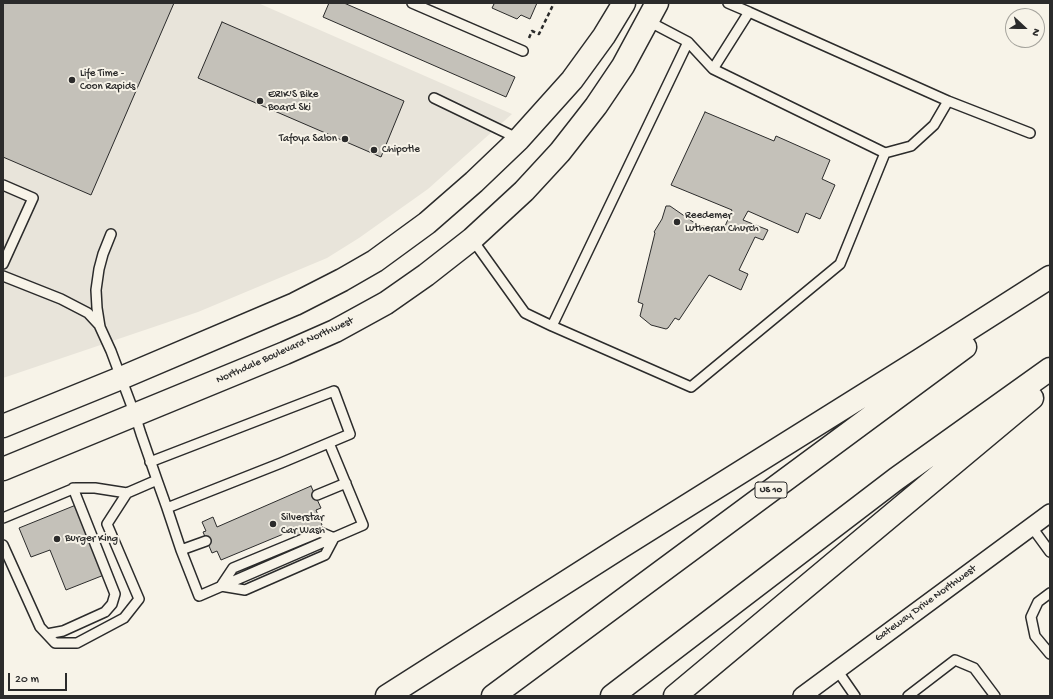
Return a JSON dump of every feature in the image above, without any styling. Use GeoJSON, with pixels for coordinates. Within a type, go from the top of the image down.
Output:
{"type":"FeatureCollection","features":[{"type":"Feature","properties":{"kind":"main road"},"geometry":{"type":"LineString","coordinates":[[3,426],[121,378],[295,304],[375,261],[427,223],[474,182],[519,139],[572,80],[604,36],[624,3]]}},
{"type":"Feature","properties":{"kind":"main road","name":"Northdale Boulevard Northwest"},"geometry":{"type":"LineString","coordinates":[[3,469],[286,353],[335,331],[386,303],[426,275],[472,239],[524,191],[560,152],[596,106],[623,66],[653,12]]}},
{"type":"Feature","properties":{"kind":"main road"},"geometry":{"type":"LineString","coordinates":[[387,696],[1050,277]]}},
{"type":"Feature","properties":{"kind":"main road","name":"US 10"},"geometry":{"type":"LineString","coordinates":[[493,696],[1050,285]]}},
{"type":"Feature","properties":{"kind":"main road"},"geometry":{"type":"LineString","coordinates":[[612,696],[896,479],[1050,369]]}},
{"type":"Feature","properties":{"kind":"main road"},"geometry":{"type":"LineString","coordinates":[[675,696],[1050,383]]}},
{"type":"Feature","properties":{"kind":"street","name":"Gateway Drive Northwest"},"geometry":{"type":"LineString","coordinates":[[802,696],[1050,512]]}},
{"type":"Feature","properties":{"kind":"lane"},"geometry":{"type":"LineString","coordinates":[[412,3],[523,51]]}},
{"type":"Feature","properties":{"kind":"lane"},"geometry":{"type":"LineString","coordinates":[[728,3],[948,101],[1030,133]]}},
{"type":"Feature","properties":{"kind":"lane"},"geometry":{"type":"LineString","coordinates":[[653,12],[688,42],[713,69],[885,153],[911,146],[934,125],[948,101]]}},
{"type":"Feature","properties":{"kind":"lane"},"geometry":{"type":"LineString","coordinates":[[713,69],[749,12]]}},
{"type":"Feature","properties":{"kind":"lane"},"geometry":{"type":"LineString","coordinates":[[552,326],[688,42]]}},
{"type":"Feature","properties":{"kind":"lane"},"geometry":{"type":"LineString","coordinates":[[434,98],[519,139]]}},
{"type":"Feature","properties":{"kind":"lane"},"geometry":{"type":"LineString","coordinates":[[472,239],[525,313],[691,387],[840,264],[885,153]]}},
{"type":"Feature","properties":{"kind":"lane"},"geometry":{"type":"LineString","coordinates":[[3,185],[33,198],[3,264]]}},
{"type":"Feature","properties":{"kind":"lane"},"geometry":{"type":"LineString","coordinates":[[111,234],[101,261],[96,290],[100,327],[111,351],[135,415],[181,550],[199,596],[363,525],[330,443]]}},
{"type":"Feature","properties":{"kind":"lane"},"geometry":{"type":"LineString","coordinates":[[3,276],[61,299],[88,313],[100,327]]}},
{"type":"Feature","properties":{"kind":"lane"},"geometry":{"type":"LineString","coordinates":[[150,462],[250,422],[334,391],[350,434],[167,508]]}},
{"type":"Feature","properties":{"kind":"lane"},"geometry":{"type":"LineString","coordinates":[[3,518],[73,488],[95,488],[126,493],[157,480]]}},
{"type":"Feature","properties":{"kind":"lane"},"geometry":{"type":"LineString","coordinates":[[317,495],[346,483]]}},
{"type":"Feature","properties":{"kind":"lane"},"geometry":{"type":"LineString","coordinates":[[47,634],[63,631],[105,612],[112,604],[115,594],[73,488]]}},
{"type":"Feature","properties":{"kind":"lane"},"geometry":{"type":"LineString","coordinates":[[3,545],[40,627],[55,643],[77,643],[124,618],[139,599],[107,524],[126,493]]}},
{"type":"Feature","properties":{"kind":"lane"},"geometry":{"type":"LineString","coordinates":[[1031,526],[1050,552]]}},
{"type":"Feature","properties":{"kind":"lane"},"geometry":{"type":"LineString","coordinates":[[221,586],[245,590],[325,556],[334,538]]}},
{"type":"Feature","properties":{"kind":"lane"},"geometry":{"type":"LineString","coordinates":[[181,550],[206,541]]}},
{"type":"Feature","properties":{"kind":"lane"},"geometry":{"type":"LineString","coordinates":[[1050,594],[1038,602],[1031,617],[1035,636],[1050,654]]}},
{"type":"Feature","properties":{"kind":"lane"},"geometry":{"type":"LineString","coordinates":[[908,696],[955,660],[974,668],[995,696]]}},
{"type":"Feature","properties":{"kind":"lane"},"geometry":{"type":"LineString","coordinates":[[837,670],[855,696]]}},
{"type":"Feature","properties":{"kind":"path"},"geometry":{"type":"LineString","coordinates":[[523,51],[532,31],[539,34],[554,3]]}},
{"type":"Feature","properties":{"kind":"shaded area"},"geometry":{"type":"Polygon","coordinates":[[[3,3],[258,3],[512,114],[428,189],[359,238],[327,258],[198,312],[3,378],[3,3]]]}},
{"type":"Feature","properties":{"kind":"building","name":"Life Time - Coon Rapids"},"geometry":{"type":"Polygon","coordinates":[[[3,3],[174,3],[91,195],[3,157],[3,3]]]}},
{"type":"Feature","properties":{"kind":"building"},"geometry":{"type":"Polygon","coordinates":[[[329,3],[344,3],[515,77],[506,97],[323,17],[329,3]]]}},
{"type":"Feature","properties":{"kind":"building"},"geometry":{"type":"Polygon","coordinates":[[[492,3],[537,3],[530,19],[521,15],[517,19],[492,8],[494,4],[492,3]]]}},
{"type":"Feature","properties":{"kind":"building"},"geometry":{"type":"Polygon","coordinates":[[[222,22],[404,101],[381,157],[198,78],[222,22]]]}},
{"type":"Feature","properties":{"kind":"building","name":"Reedemer Lutheran Church"},"geometry":{"type":"Polygon","coordinates":[[[705,112],[774,141],[776,136],[830,160],[822,179],[835,185],[820,219],[806,213],[798,233],[748,211],[743,220],[768,230],[763,240],[755,237],[739,270],[748,274],[741,290],[709,275],[679,320],[675,318],[666,329],[651,325],[640,316],[643,304],[638,302],[654,232],[662,219],[666,206],[670,206],[696,224],[723,231],[732,210],[671,185],[705,112]]]}},
{"type":"Feature","properties":{"kind":"building","name":"Silverstar Car Wash"},"geometry":{"type":"Polygon","coordinates":[[[311,486],[321,508],[316,510],[322,525],[296,537],[293,530],[221,560],[217,551],[212,553],[203,532],[206,531],[202,522],[213,517],[217,527],[311,486]]]}},
{"type":"Feature","properties":{"kind":"building","name":"Burger King"},"geometry":{"type":"Polygon","coordinates":[[[76,505],[104,575],[66,590],[50,550],[31,557],[19,528],[76,505]]]}},
{"type":"Feature","properties":{"kind":"place","name":"Life Time - Coon Rapids"},"geometry":{"type":"Point","coordinates":[72,80]}},
{"type":"Feature","properties":{"kind":"place","name":"ERIK'S Bike Board Ski"},"geometry":{"type":"Point","coordinates":[260,101]}},
{"type":"Feature","properties":{"kind":"place","name":"Tafoya Salon"},"geometry":{"type":"Point","coordinates":[345,139]}},
{"type":"Feature","properties":{"kind":"place","name":"Chipotle"},"geometry":{"type":"Point","coordinates":[374,150]}},
{"type":"Feature","properties":{"kind":"place","name":"Reedemer Lutheran Church"},"geometry":{"type":"Point","coordinates":[677,222]}},
{"type":"Feature","properties":{"kind":"place","name":"Silverstar Car Wash"},"geometry":{"type":"Point","coordinates":[273,524]}},
{"type":"Feature","properties":{"kind":"place","name":"Burger King"},"geometry":{"type":"Point","coordinates":[57,539]}}]}
